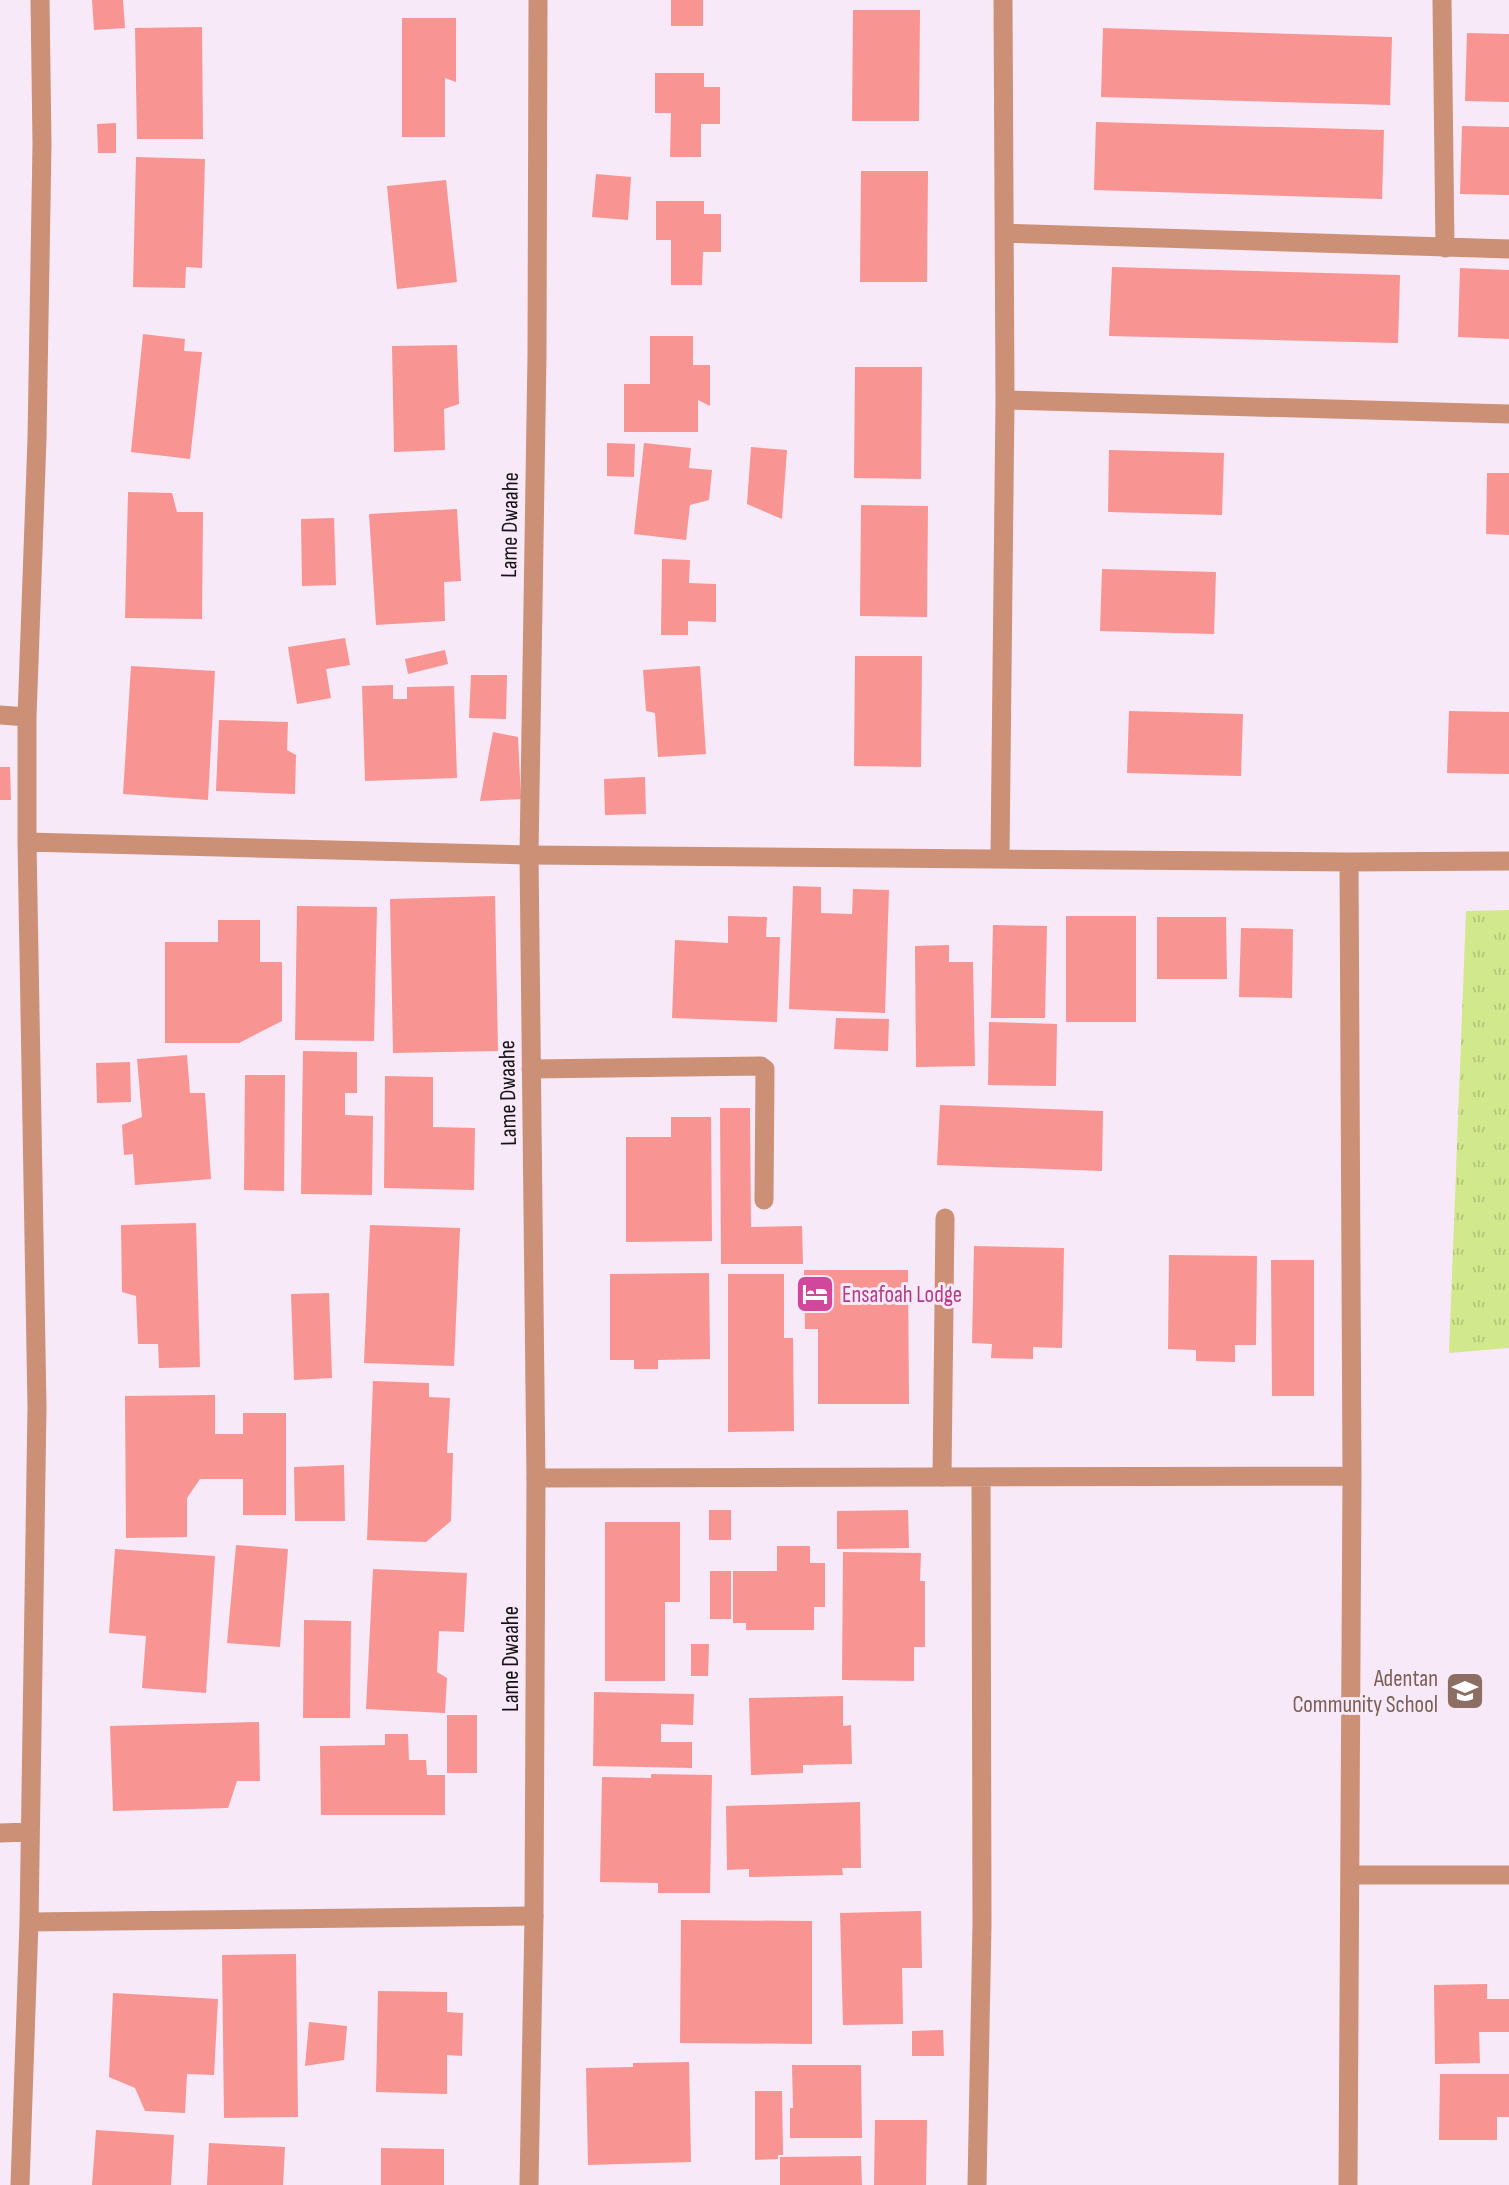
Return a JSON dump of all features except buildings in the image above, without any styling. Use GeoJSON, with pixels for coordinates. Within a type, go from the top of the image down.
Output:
{"type":"FeatureCollection","features":[{"type":"Feature","properties":{"kind":"street"},"geometry":{"type":"LineString","coordinates":[[20,2185],[29,1922],[37,1407],[27,718],[37,439],[40,0]]}},
{"type":"Feature","properties":{"kind":"street","name":"Lame Dwaahe"},"geometry":{"type":"LineString","coordinates":[[529,2185],[534,1916],[536,1478],[529,855],[537,355],[538,0]]}},
{"type":"Feature","properties":{"kind":"street"},"geometry":{"type":"LineString","coordinates":[[1000,857],[1004,400],[1003,0]]}},
{"type":"Feature","properties":{"kind":"street"},"geometry":{"type":"LineString","coordinates":[[1442,0],[1445,248]]}},
{"type":"Feature","properties":{"kind":"street"},"geometry":{"type":"LineString","coordinates":[[1004,233],[1509,249]]}},
{"type":"Feature","properties":{"kind":"street"},"geometry":{"type":"LineString","coordinates":[[1004,400],[1509,414]]}},
{"type":"Feature","properties":{"kind":"street"},"geometry":{"type":"LineString","coordinates":[[0,715],[27,718]]}},
{"type":"Feature","properties":{"kind":"street"},"geometry":{"type":"LineString","coordinates":[[27,842],[529,855],[1509,861]]}},
{"type":"Feature","properties":{"kind":"street"},"geometry":{"type":"LineString","coordinates":[[1348,2185],[1352,1476],[1349,862]]}},
{"type":"Feature","properties":{"kind":"street"},"geometry":{"type":"LineString","coordinates":[[531,1069],[761,1066],[765,1069],[764,1199]]}},
{"type":"Feature","properties":{"kind":"street"},"geometry":{"type":"LineString","coordinates":[[942,1478],[945,1218]]}},
{"type":"Feature","properties":{"kind":"street"},"geometry":{"type":"LineString","coordinates":[[536,1478],[1352,1476]]}},
{"type":"Feature","properties":{"kind":"street"},"geometry":{"type":"LineString","coordinates":[[977,2185],[982,1923],[981,1477]]}},
{"type":"Feature","properties":{"kind":"street"},"geometry":{"type":"LineString","coordinates":[[0,1833],[30,1832]]}},
{"type":"Feature","properties":{"kind":"street"},"geometry":{"type":"LineString","coordinates":[[1350,1875],[1509,1875]]}},
{"type":"Feature","properties":{"kind":"street"},"geometry":{"type":"LineString","coordinates":[[29,1922],[534,1916]]}},
{"type":"Feature","properties":{"kind":"green space"},"geometry":{"type":"Polygon","coordinates":[[[1509,910],[1509,1348],[1449,1353],[1466,911],[1509,910]]]}},
{"type":"Feature","properties":{"kind":"place","name":"Ensafoah Lodge"},"geometry":{"type":"Point","coordinates":[815,1294]}},
{"type":"Feature","properties":{"kind":"place","name":"Adentan Community School"},"geometry":{"type":"Point","coordinates":[1465,1691]}}]}
